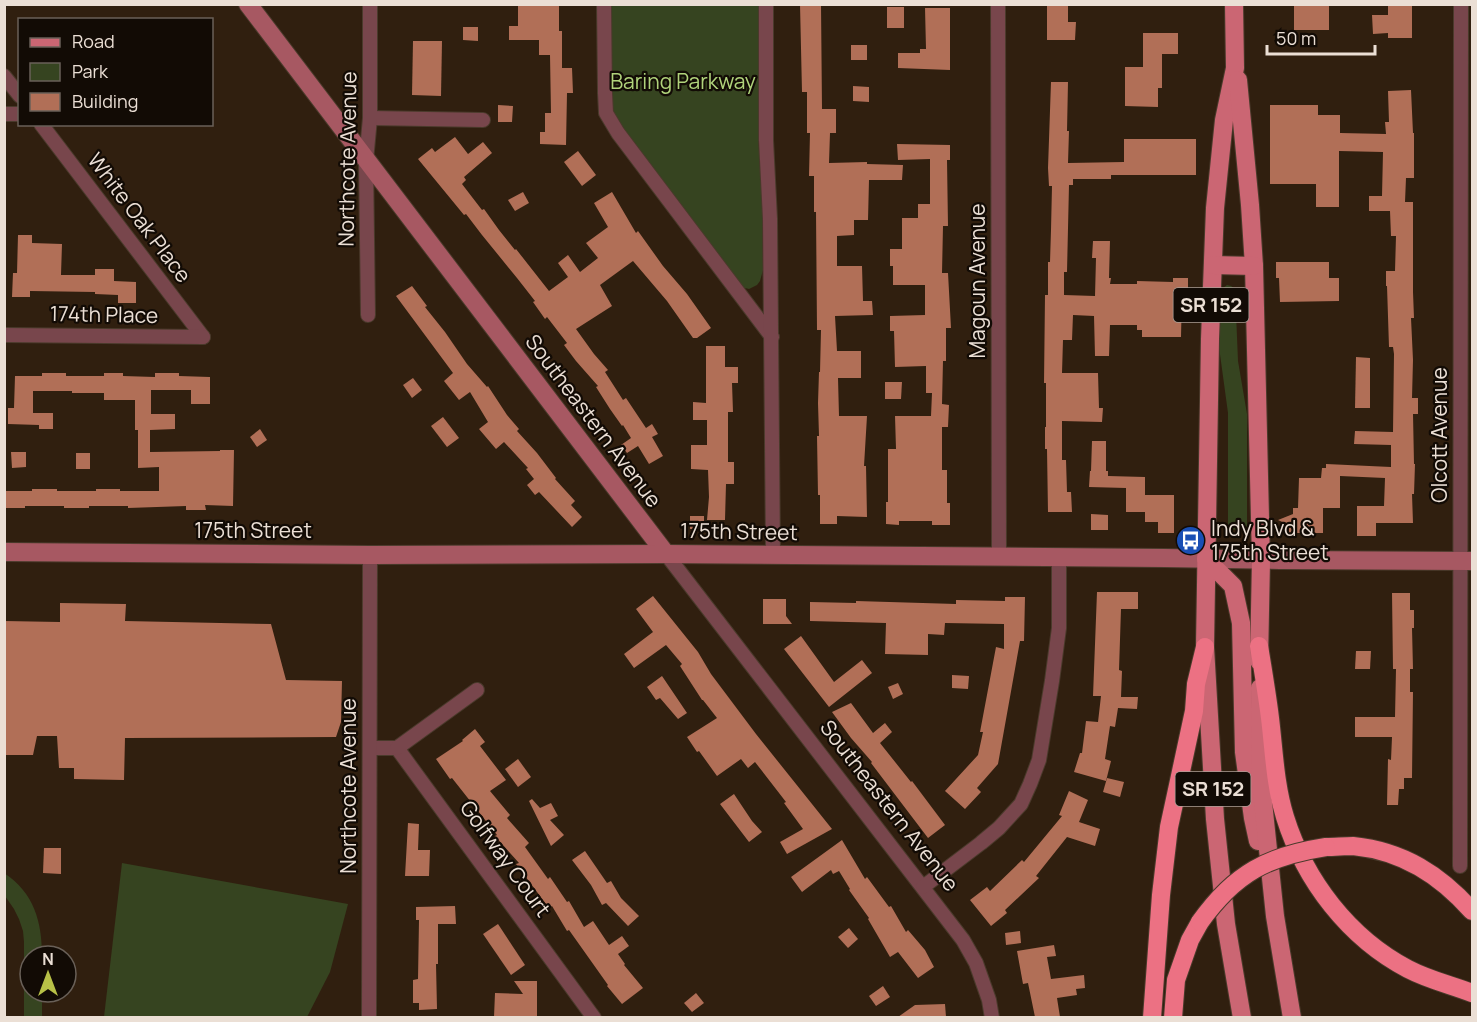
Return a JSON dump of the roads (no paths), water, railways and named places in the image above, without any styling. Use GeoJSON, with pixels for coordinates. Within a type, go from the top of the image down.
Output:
{"type":"FeatureCollection","features":[{"type":"Feature","properties":{"kind":"highway"},"geometry":{"type":"LineString","coordinates":[[1259,646],[1277,781],[1285,816],[1296,848],[1320,889],[1360,936],[1383,954],[1410,970],[1473,993]]}},
{"type":"Feature","properties":{"kind":"highway"},"geometry":{"type":"LineString","coordinates":[[1152,1017],[1161,895],[1169,827],[1205,647]]}},
{"type":"Feature","properties":{"kind":"highway"},"geometry":{"type":"LineString","coordinates":[[1173,1017],[1176,980],[1190,940],[1213,903],[1250,872],[1267,862],[1289,854],[1326,847],[1371,848],[1422,867],[1441,880],[1473,911]]}},
{"type":"Feature","properties":{"kind":"main road","name":"SR 152"},"geometry":{"type":"LineString","coordinates":[[1234,4],[1235,68],[1239,86],[1254,266],[1261,560],[1259,646],[1262,783],[1275,916],[1292,1017]]}},
{"type":"Feature","properties":{"kind":"main road","name":"SR 152"},"geometry":{"type":"LineString","coordinates":[[1235,68],[1224,120],[1217,188],[1210,339],[1205,647],[1215,819],[1226,924],[1242,1017]]}},
{"type":"Feature","properties":{"kind":"main road"},"geometry":{"type":"LineString","coordinates":[[1217,188],[1248,187]]}},
{"type":"Feature","properties":{"kind":"main road"},"geometry":{"type":"LineString","coordinates":[[1213,266],[1254,266]]}},
{"type":"Feature","properties":{"kind":"main road"},"geometry":{"type":"LineString","coordinates":[[1206,559],[1233,586],[1241,623],[1244,752],[1253,818],[1275,916]]}},
{"type":"Feature","properties":{"kind":"street","name":"Southeastern Avenue"},"geometry":{"type":"LineString","coordinates":[[248,4],[963,940],[976,963],[989,1000],[992,1017]]}},
{"type":"Feature","properties":{"kind":"street","name":"Northcote Avenue"},"geometry":{"type":"LineString","coordinates":[[368,315],[366,160],[370,118],[370,4]]}},
{"type":"Feature","properties":{"kind":"street"},"geometry":{"type":"LineString","coordinates":[[604,4],[606,112],[618,134],[772,337]]}},
{"type":"Feature","properties":{"kind":"street"},"geometry":{"type":"LineString","coordinates":[[766,4],[773,555]]}},
{"type":"Feature","properties":{"kind":"street","name":"Magoun Avenue"},"geometry":{"type":"LineString","coordinates":[[998,4],[999,557]]}},
{"type":"Feature","properties":{"kind":"street","name":"Olcott Avenue"},"geometry":{"type":"LineString","coordinates":[[1460,866],[1467,561],[1461,4]]}},
{"type":"Feature","properties":{"kind":"street"},"geometry":{"type":"LineString","coordinates":[[4,76],[18,94]]}},
{"type":"Feature","properties":{"kind":"street"},"geometry":{"type":"LineString","coordinates":[[370,118],[483,120]]}},
{"type":"Feature","properties":{"kind":"street","name":"White Oak Place"},"geometry":{"type":"LineString","coordinates":[[43,126],[203,337]]}},
{"type":"Feature","properties":{"kind":"street","name":"174th Place"},"geometry":{"type":"LineString","coordinates":[[4,335],[203,337]]}},
{"type":"Feature","properties":{"kind":"street","name":"175th Street"},"geometry":{"type":"LineString","coordinates":[[4,552],[370,555],[666,554],[1467,561]]}},
{"type":"Feature","properties":{"kind":"street","name":"Northcote Avenue"},"geometry":{"type":"LineString","coordinates":[[369,1017],[370,555]]}},
{"type":"Feature","properties":{"kind":"street"},"geometry":{"type":"LineString","coordinates":[[923,887],[999,828],[1021,804],[1030,784],[1039,760],[1059,628],[1059,557]]}},
{"type":"Feature","properties":{"kind":"street"},"geometry":{"type":"LineString","coordinates":[[370,748],[397,748],[477,690]]}},
{"type":"Feature","properties":{"kind":"street","name":"Golfway Court"},"geometry":{"type":"LineString","coordinates":[[397,748],[594,1017]]}},
{"type":"Feature","properties":{"kind":"street"},"geometry":{"type":"LineString","coordinates":[[582,1002],[582,1017]]}},
{"type":"Feature","properties":{"kind":"place","name":"Indy Blvd & 175th Street"},"geometry":{"type":"Point","coordinates":[1190,541]}},
{"type":"Feature","properties":{"kind":"park label","name":"Baring Parkway"},"geometry":{"type":"Point","coordinates":[683,82]}}]}
